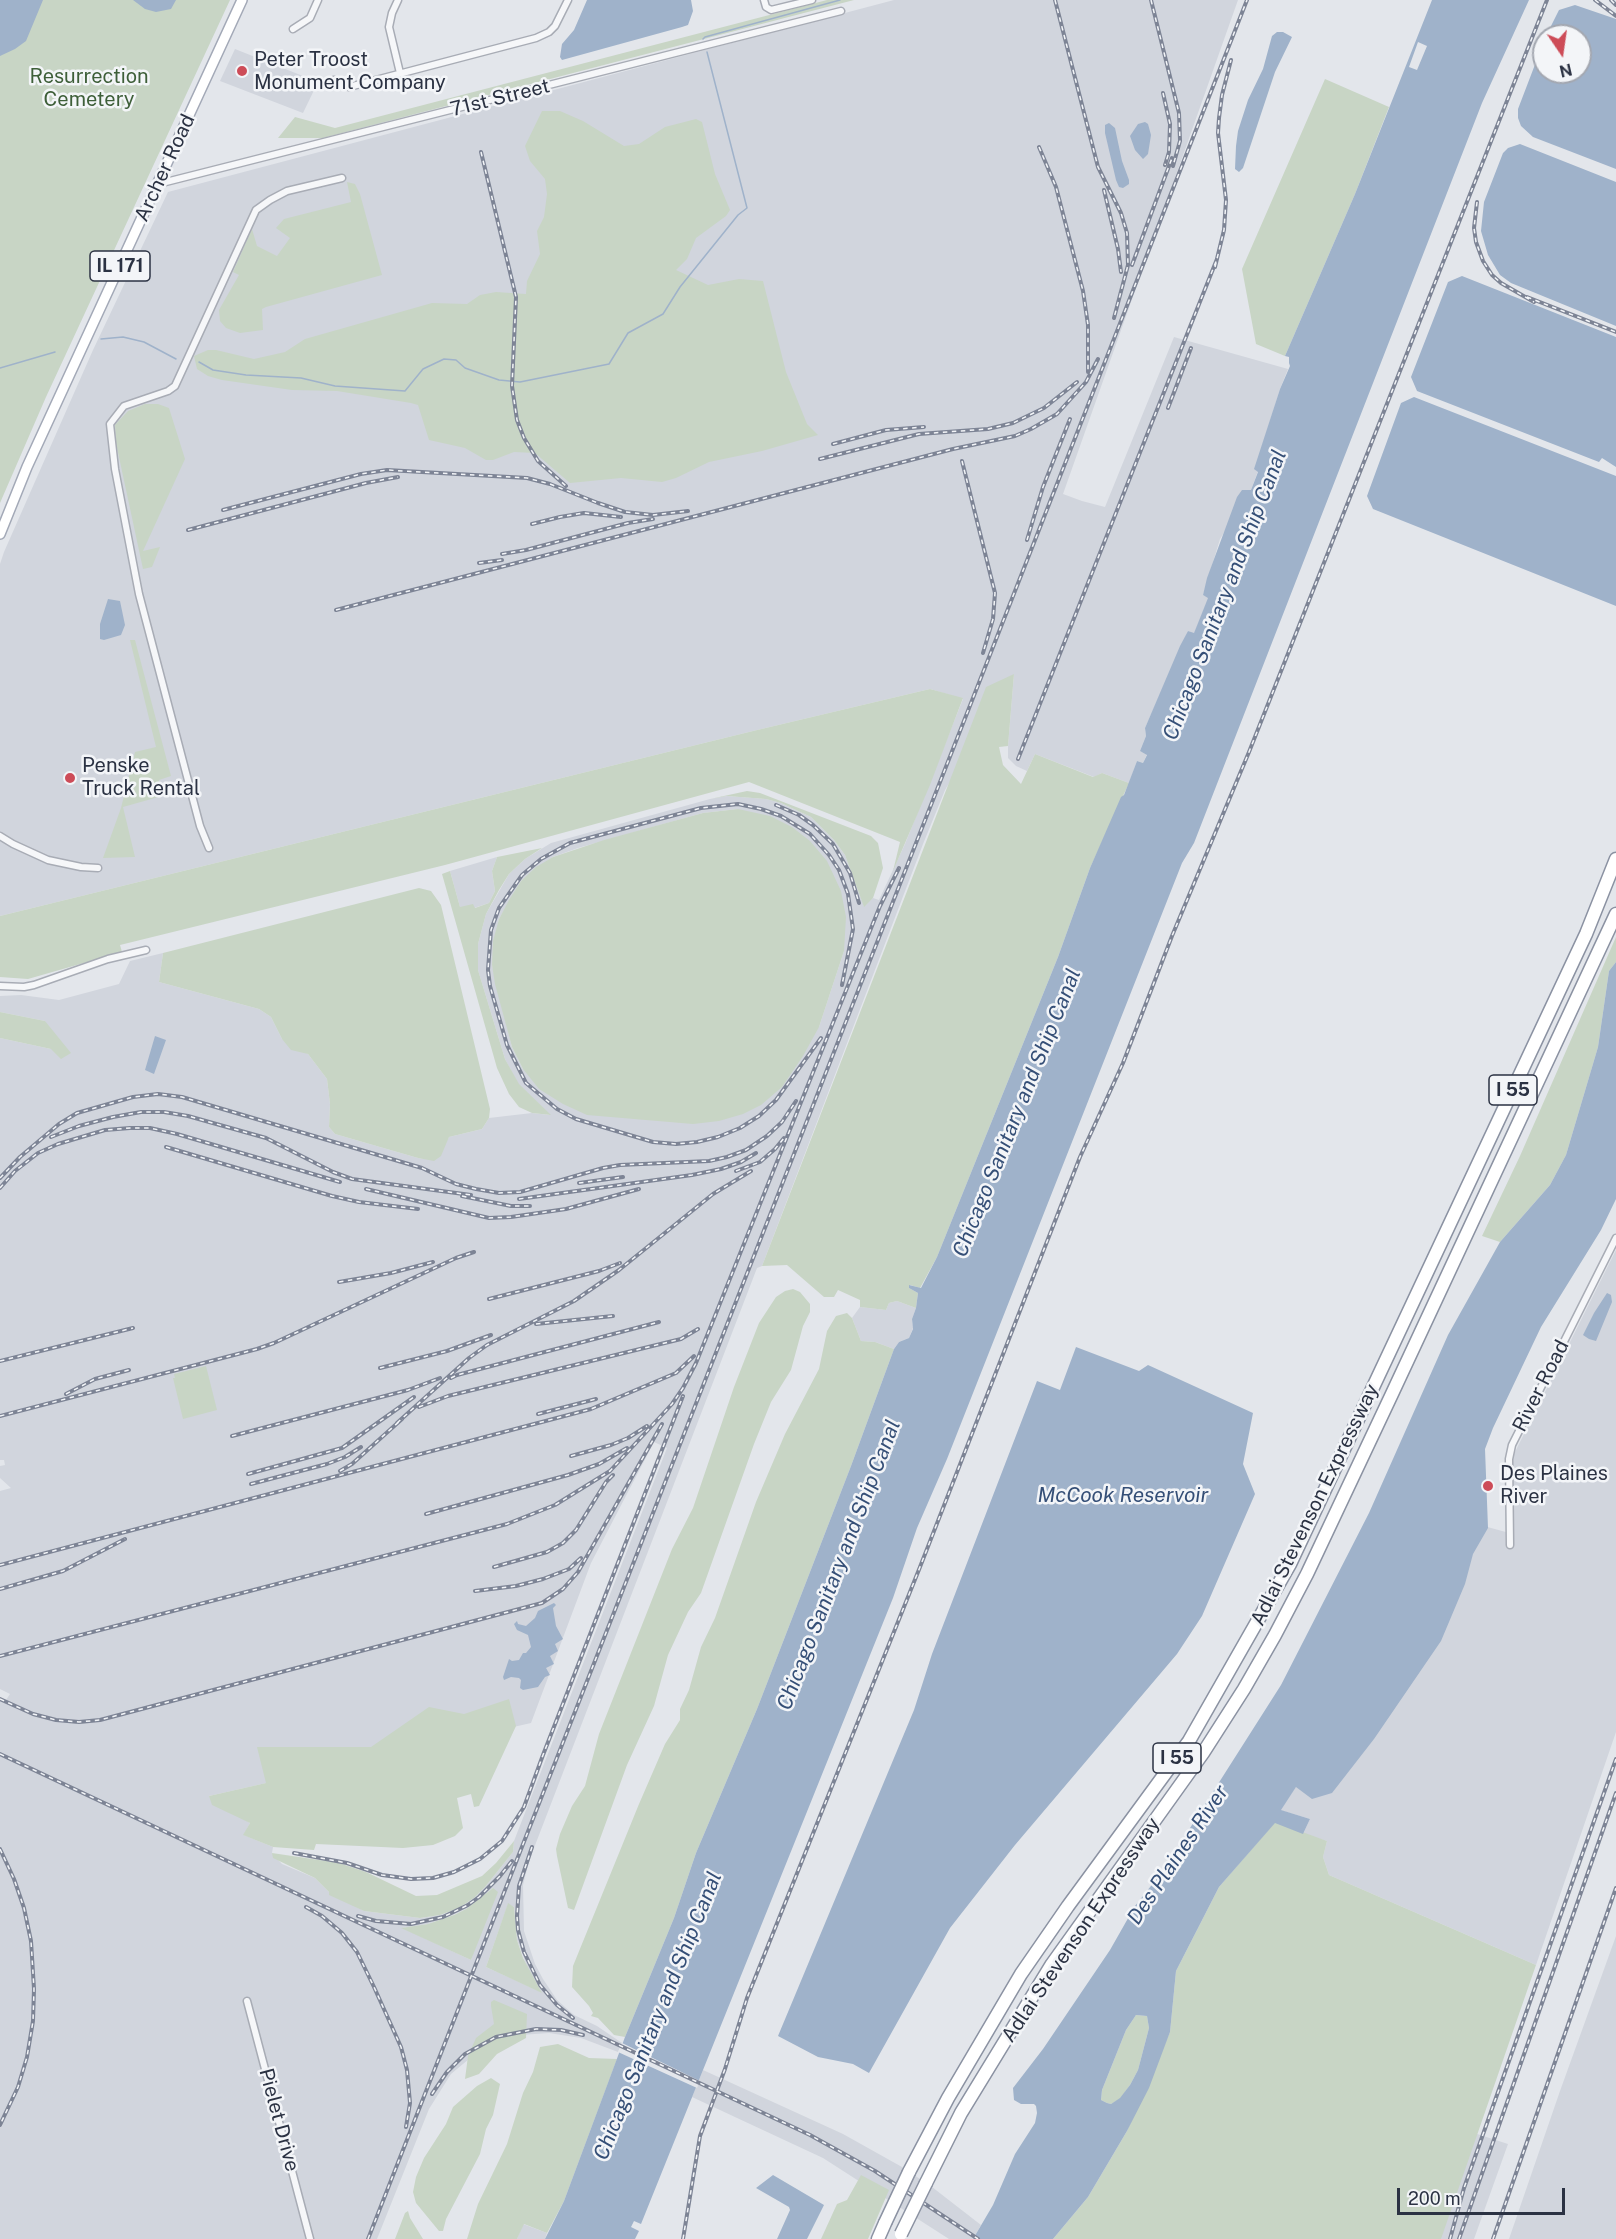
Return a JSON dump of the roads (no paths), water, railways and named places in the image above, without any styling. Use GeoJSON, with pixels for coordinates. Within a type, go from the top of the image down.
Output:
{"type":"FeatureCollection","features":[{"type":"Feature","properties":{"kind":"highway","name":"Adlai Stevenson Expressway"},"geometry":{"type":"LineString","coordinates":[[878,2239],[909,2172],[948,2098],[1021,1974],[1189,1741],[1290,1564],[1586,934],[1616,859]]}},
{"type":"Feature","properties":{"kind":"highway","name":"Adlai Stevenson Expressway"},"geometry":{"type":"LineString","coordinates":[[900,2237],[962,2113],[1046,1973],[1203,1753],[1275,1635],[1307,1574],[1616,914]]}},
{"type":"Feature","properties":{"kind":"main road","name":"Archer Road"},"geometry":{"type":"LineString","coordinates":[[0,534],[27,467],[242,0]]}},
{"type":"Feature","properties":{"kind":"street"},"geometry":{"type":"LineString","coordinates":[[293,29],[310,18],[318,0]]}},
{"type":"Feature","properties":{"kind":"street"},"geometry":{"type":"LineString","coordinates":[[398,0],[389,27],[400,73]]}},
{"type":"Feature","properties":{"kind":"street"},"geometry":{"type":"LineString","coordinates":[[334,80],[348,87],[541,36],[555,26],[568,0]]}},
{"type":"Feature","properties":{"kind":"street"},"geometry":{"type":"LineString","coordinates":[[764,0],[769,9],[775,10],[812,0]]}},
{"type":"Feature","properties":{"kind":"street","name":"71st Street"},"geometry":{"type":"LineString","coordinates":[[159,184],[841,11]]}},
{"type":"Feature","properties":{"kind":"street"},"geometry":{"type":"LineString","coordinates":[[209,848],[200,826],[139,594],[115,469],[110,424],[124,406],[168,391],[174,386],[256,210],[287,191],[342,178]]}},
{"type":"Feature","properties":{"kind":"street"},"geometry":{"type":"LineString","coordinates":[[0,836],[48,860],[98,868]]}},
{"type":"Feature","properties":{"kind":"street"},"geometry":{"type":"LineString","coordinates":[[0,986],[34,985],[108,959],[146,950]]}},
{"type":"Feature","properties":{"kind":"street","name":"River Road"},"geometry":{"type":"LineString","coordinates":[[1510,1545],[1509,1459],[1512,1445],[1616,1238]]}},
{"type":"Feature","properties":{"kind":"street","name":"Pielet Drive"},"geometry":{"type":"LineString","coordinates":[[247,2001],[310,2239]]}},
{"type":"Feature","properties":{"kind":"water"},"geometry":{"type":"Polygon","coordinates":[[[0,0],[43,0],[26,41],[0,56],[0,0]]]}},
{"type":"Feature","properties":{"kind":"water"},"geometry":{"type":"Polygon","coordinates":[[[133,0],[176,0],[171,9],[156,12],[145,9],[133,0]]]}},
{"type":"Feature","properties":{"kind":"water"},"geometry":{"type":"Polygon","coordinates":[[[587,0],[691,0],[693,11],[688,25],[562,60],[560,57],[562,44],[574,30],[587,0]]]}},
{"type":"Feature","properties":{"kind":"water","name":"Chicago Sanitary and Ship Canal"},"geometry":{"type":"Polygon","coordinates":[[[1432,0],[1529,0],[1482,103],[1194,843],[1182,863],[947,1459],[917,1528],[893,1598],[641,2224],[634,2221],[631,2227],[639,2231],[635,2239],[545,2239],[564,2201],[625,2037],[674,1918],[696,1853],[757,1709],[894,1349],[899,1342],[909,1338],[913,1329],[912,1319],[918,1293],[909,1288],[909,1285],[921,1288],[937,1257],[1058,957],[1090,868],[1137,761],[1143,763],[1147,755],[1140,751],[1146,736],[1145,728],[1180,646],[1188,631],[1194,633],[1208,598],[1203,595],[1207,578],[1237,497],[1242,490],[1251,490],[1258,472],[1254,469],[1280,389],[1290,366],[1289,357],[1285,356],[1355,194],[1432,0]]]}},
{"type":"Feature","properties":{"kind":"water"},"geometry":{"type":"Polygon","coordinates":[[[1575,5],[1616,19],[1616,169],[1533,137],[1521,126],[1518,118],[1518,109],[1532,72],[1532,84],[1592,84],[1592,24],[1552,24],[1559,10],[1575,5]]]}},
{"type":"Feature","properties":{"kind":"water"},"geometry":{"type":"Polygon","coordinates":[[[1277,32],[1283,32],[1292,37],[1275,72],[1243,168],[1239,172],[1235,169],[1238,131],[1248,100],[1263,69],[1272,36],[1277,32]]]}},
{"type":"Feature","properties":{"kind":"water"},"geometry":{"type":"Polygon","coordinates":[[[1145,122],[1148,124],[1151,135],[1148,154],[1143,159],[1135,150],[1130,136],[1138,124],[1145,122]]]}},
{"type":"Feature","properties":{"kind":"water"},"geometry":{"type":"Polygon","coordinates":[[[1109,123],[1115,128],[1122,161],[1129,180],[1129,184],[1123,188],[1119,187],[1116,180],[1105,133],[1105,125],[1109,123]]]}},
{"type":"Feature","properties":{"kind":"water"},"geometry":{"type":"Polygon","coordinates":[[[1520,144],[1616,182],[1616,326],[1511,283],[1500,275],[1488,255],[1481,231],[1484,202],[1503,153],[1508,148],[1520,144]]]}},
{"type":"Feature","properties":{"kind":"water"},"geometry":{"type":"Polygon","coordinates":[[[1462,276],[1616,337],[1616,467],[1602,458],[1599,462],[1417,391],[1411,377],[1448,282],[1462,276]]]}},
{"type":"Feature","properties":{"kind":"water"},"geometry":{"type":"Polygon","coordinates":[[[1414,397],[1616,476],[1616,606],[1373,509],[1367,496],[1401,403],[1414,397]]]}},
{"type":"Feature","properties":{"kind":"water"},"geometry":{"type":"Polygon","coordinates":[[[108,599],[120,601],[125,625],[121,635],[104,640],[100,639],[100,624],[108,599]]]}},
{"type":"Feature","properties":{"kind":"water"},"geometry":{"type":"Polygon","coordinates":[[[1616,962],[1616,1199],[1601,1230],[1541,1327],[1493,1428],[1485,1449],[1488,1528],[1473,1554],[1465,1584],[1441,1641],[1374,1739],[1332,1793],[1312,1799],[1296,1787],[1281,1810],[1310,1819],[1303,1834],[1275,1823],[1219,1887],[1176,1971],[1170,2032],[1149,2088],[1127,2131],[1088,2197],[1053,2239],[973,2239],[993,2205],[1015,2154],[1035,2123],[1036,2106],[1021,2104],[1014,2100],[1013,2088],[1043,2049],[1110,1950],[1135,1906],[1162,1872],[1281,1685],[1369,1513],[1448,1335],[1500,1242],[1550,1185],[1566,1155],[1598,1047],[1609,971],[1616,962]],[[1136,2015],[1126,2030],[1102,2090],[1101,2100],[1111,2104],[1120,2098],[1130,2085],[1138,2070],[1149,2028],[1147,2016],[1136,2015]]]}},
{"type":"Feature","properties":{"kind":"water"},"geometry":{"type":"Polygon","coordinates":[[[155,1036],[166,1040],[154,1074],[145,1070],[155,1036]]]}},
{"type":"Feature","properties":{"kind":"water"},"geometry":{"type":"Polygon","coordinates":[[[1607,1293],[1611,1295],[1612,1302],[1596,1341],[1589,1339],[1583,1335],[1607,1293]]]}},
{"type":"Feature","properties":{"kind":"water","name":"McCook Reservoir"},"geometry":{"type":"Polygon","coordinates":[[[1076,1347],[1139,1371],[1148,1365],[1253,1413],[1243,1464],[1255,1494],[1202,1616],[1177,1654],[1015,1845],[950,1928],[869,2073],[853,2064],[818,2057],[778,2036],[914,1710],[932,1654],[1037,1381],[1060,1390],[1076,1347]]]}},
{"type":"Feature","properties":{"kind":"water"},"geometry":{"type":"Polygon","coordinates":[[[554,1603],[556,1605],[553,1608],[556,1626],[563,1639],[555,1644],[558,1651],[550,1656],[554,1664],[546,1668],[550,1675],[545,1677],[538,1687],[523,1690],[520,1688],[519,1678],[511,1677],[504,1680],[503,1677],[509,1659],[519,1660],[523,1653],[531,1647],[528,1635],[517,1630],[514,1624],[517,1621],[518,1624],[526,1626],[535,1618],[538,1611],[554,1603]]]}},
{"type":"Feature","properties":{"kind":"water"},"geometry":{"type":"Polygon","coordinates":[[[773,2175],[824,2205],[807,2239],[777,2239],[790,2210],[789,2207],[756,2188],[773,2175]]]}},
{"type":"Feature","properties":{"kind":"waterway"},"geometry":{"type":"LineString","coordinates":[[703,39],[840,0]]}},
{"type":"Feature","properties":{"kind":"waterway"},"geometry":{"type":"LineString","coordinates":[[199,362],[213,370],[246,375],[301,378],[335,386],[405,391],[423,369],[444,359],[456,360],[465,368],[499,380],[520,382],[609,364],[628,333],[663,314],[680,287],[738,215],[747,208],[707,52]]}},
{"type":"Feature","properties":{"kind":"waterway"},"geometry":{"type":"LineString","coordinates":[[101,339],[123,337],[144,342],[176,359]]}},
{"type":"Feature","properties":{"kind":"waterway"},"geometry":{"type":"LineString","coordinates":[[0,368],[55,352]]}},
{"type":"Feature","properties":{"kind":"railway"},"geometry":{"type":"LineString","coordinates":[[1055,0],[1098,167],[1121,213],[1127,233],[1128,265],[1114,318]]}},
{"type":"Feature","properties":{"kind":"railway"},"geometry":{"type":"LineString","coordinates":[[1151,0],[1179,113],[1180,141],[1173,166]]}},
{"type":"Feature","properties":{"kind":"railway"},"geometry":{"type":"LineString","coordinates":[[368,2239],[1247,0]]}},
{"type":"Feature","properties":{"kind":"railway"},"geometry":{"type":"LineString","coordinates":[[683,2239],[700,2136],[725,2069],[747,1998],[920,1567],[1080,1157],[1123,1063],[1172,936],[1249,752],[1547,0]]}},
{"type":"Feature","properties":{"kind":"railway"},"geometry":{"type":"LineString","coordinates":[[1595,0],[1616,16]]}},
{"type":"Feature","properties":{"kind":"railway"},"geometry":{"type":"LineString","coordinates":[[1611,0],[1616,5]]}},
{"type":"Feature","properties":{"kind":"railway"},"geometry":{"type":"LineString","coordinates":[[1215,267],[1224,230],[1226,200],[1218,133],[1219,118],[1231,60]]}},
{"type":"Feature","properties":{"kind":"railway"},"geometry":{"type":"LineString","coordinates":[[1163,93],[1170,124],[1169,152],[1165,165]]}},
{"type":"Feature","properties":{"kind":"railway"},"geometry":{"type":"LineString","coordinates":[[1039,147],[1056,187],[1083,291],[1088,325],[1088,372]]}},
{"type":"Feature","properties":{"kind":"railway"},"geometry":{"type":"LineString","coordinates":[[481,152],[516,297],[512,386],[517,420],[524,438],[538,461],[566,486]]}},
{"type":"Feature","properties":{"kind":"railway"},"geometry":{"type":"LineString","coordinates":[[1132,265],[1172,158]]}},
{"type":"Feature","properties":{"kind":"railway"},"geometry":{"type":"LineString","coordinates":[[1104,190],[1121,272]]}},
{"type":"Feature","properties":{"kind":"railway"},"geometry":{"type":"LineString","coordinates":[[1477,202],[1474,228],[1483,261],[1492,275],[1501,283],[1534,302]]}},
{"type":"Feature","properties":{"kind":"railway"},"geometry":{"type":"LineString","coordinates":[[1018,759],[1217,259]]}},
{"type":"Feature","properties":{"kind":"railway"},"geometry":{"type":"LineString","coordinates":[[1527,297],[1616,332]]}},
{"type":"Feature","properties":{"kind":"railway"},"geometry":{"type":"LineString","coordinates":[[1168,408],[1191,348]]}},
{"type":"Feature","properties":{"kind":"railway"},"geometry":{"type":"LineString","coordinates":[[336,610],[953,449],[1015,436],[1057,414],[1086,382],[1098,359]]}},
{"type":"Feature","properties":{"kind":"railway"},"geometry":{"type":"LineString","coordinates":[[820,459],[919,434],[988,429],[1013,423],[1044,408],[1077,382]]}},
{"type":"Feature","properties":{"kind":"railway"},"geometry":{"type":"LineString","coordinates":[[1027,540],[1043,487],[1070,419]]}},
{"type":"Feature","properties":{"kind":"railway"},"geometry":{"type":"LineString","coordinates":[[833,444],[886,430],[924,427]]}},
{"type":"Feature","properties":{"kind":"railway"},"geometry":{"type":"LineString","coordinates":[[962,461],[995,593],[993,619],[983,653]]}},
{"type":"Feature","properties":{"kind":"railway"},"geometry":{"type":"LineString","coordinates":[[223,510],[361,474],[387,470],[527,478],[550,484],[625,512],[653,515],[688,511]]}},
{"type":"Feature","properties":{"kind":"railway"},"geometry":{"type":"LineString","coordinates":[[188,530],[366,483],[398,477]]}},
{"type":"Feature","properties":{"kind":"railway"},"geometry":{"type":"LineString","coordinates":[[532,524],[584,513],[621,517]]}},
{"type":"Feature","properties":{"kind":"railway"},"geometry":{"type":"LineString","coordinates":[[502,554],[653,519]]}},
{"type":"Feature","properties":{"kind":"railway"},"geometry":{"type":"LineString","coordinates":[[479,563],[502,560]]}},
{"type":"Feature","properties":{"kind":"railway"},"geometry":{"type":"LineString","coordinates":[[821,1038],[776,1100],[759,1116],[740,1128],[718,1137],[676,1144],[653,1142],[576,1119],[557,1109],[526,1083],[507,1045],[490,986],[488,970],[491,930],[499,908],[522,875],[541,859],[570,843],[701,808],[738,804],[761,809],[781,816],[810,834],[839,870],[848,894],[853,929],[842,985]]}},
{"type":"Feature","properties":{"kind":"railway"},"geometry":{"type":"LineString","coordinates":[[776,805],[799,815],[833,844],[850,873],[859,903]]}},
{"type":"Feature","properties":{"kind":"railway"},"geometry":{"type":"LineString","coordinates":[[0,1656],[507,1524],[555,1505],[610,1471],[672,1404],[696,1363],[880,906],[899,868]]}},
{"type":"Feature","properties":{"kind":"railway"},"geometry":{"type":"LineString","coordinates":[[0,1178],[20,1157],[59,1124],[77,1113],[133,1097],[158,1094],[182,1097],[422,1168],[456,1184],[499,1193],[520,1192],[620,1165],[709,1161],[727,1157],[746,1150],[767,1136],[782,1122],[796,1101]]}},
{"type":"Feature","properties":{"kind":"railway"},"geometry":{"type":"LineString","coordinates":[[51,1137],[79,1126],[113,1117],[141,1112],[164,1112],[188,1116],[266,1138],[333,1172],[352,1179],[471,1195]]}},
{"type":"Feature","properties":{"kind":"railway"},"geometry":{"type":"LineString","coordinates":[[0,1188],[15,1171],[38,1153],[58,1144],[105,1130],[130,1128],[150,1128],[177,1134],[340,1182]]}},
{"type":"Feature","properties":{"kind":"railway"},"geometry":{"type":"LineString","coordinates":[[736,1171],[760,1162],[784,1138]]}},
{"type":"Feature","properties":{"kind":"railway"},"geometry":{"type":"LineString","coordinates":[[166,1147],[332,1196],[359,1202],[418,1209]]}},
{"type":"Feature","properties":{"kind":"railway"},"geometry":{"type":"LineString","coordinates":[[519,1199],[692,1175],[721,1169],[741,1162],[756,1153]]}},
{"type":"Feature","properties":{"kind":"railway"},"geometry":{"type":"LineString","coordinates":[[397,1423],[469,1358],[487,1345],[574,1301],[619,1270],[713,1194],[751,1171]]}},
{"type":"Feature","properties":{"kind":"railway"},"geometry":{"type":"LineString","coordinates":[[579,1183],[623,1177]]}},
{"type":"Feature","properties":{"kind":"railway"},"geometry":{"type":"LineString","coordinates":[[366,1189],[489,1218],[566,1209],[639,1189]]}},
{"type":"Feature","properties":{"kind":"railway"},"geometry":{"type":"LineString","coordinates":[[462,1196],[511,1206],[530,1206]]}},
{"type":"Feature","properties":{"kind":"railway"},"geometry":{"type":"LineString","coordinates":[[0,1416],[257,1349],[456,1258],[474,1252]]}},
{"type":"Feature","properties":{"kind":"railway"},"geometry":{"type":"LineString","coordinates":[[339,1282],[391,1273],[433,1262]]}},
{"type":"Feature","properties":{"kind":"railway"},"geometry":{"type":"LineString","coordinates":[[489,1299],[599,1271],[620,1263]]}},
{"type":"Feature","properties":{"kind":"railway"},"geometry":{"type":"LineString","coordinates":[[536,1324],[613,1316]]}},
{"type":"Feature","properties":{"kind":"railway"},"geometry":{"type":"LineString","coordinates":[[451,1378],[659,1322]]}},
{"type":"Feature","properties":{"kind":"railway"},"geometry":{"type":"LineString","coordinates":[[0,1361],[133,1328]]}},
{"type":"Feature","properties":{"kind":"railway"},"geometry":{"type":"LineString","coordinates":[[419,1407],[448,1396],[681,1339],[698,1329]]}},
{"type":"Feature","properties":{"kind":"railway"},"geometry":{"type":"LineString","coordinates":[[380,1368],[447,1351],[491,1335]]}},
{"type":"Feature","properties":{"kind":"railway"},"geometry":{"type":"LineString","coordinates":[[0,1565],[591,1409],[676,1373],[694,1356]]}},
{"type":"Feature","properties":{"kind":"railway"},"geometry":{"type":"LineString","coordinates":[[66,1394],[95,1379],[129,1370]]}},
{"type":"Feature","properties":{"kind":"railway"},"geometry":{"type":"LineString","coordinates":[[232,1436],[408,1390],[440,1378]]}},
{"type":"Feature","properties":{"kind":"railway"},"geometry":{"type":"LineString","coordinates":[[294,1853],[347,1863],[382,1875],[411,1879],[433,1878],[454,1872],[480,1859],[502,1841],[524,1807],[683,1396]]}},
{"type":"Feature","properties":{"kind":"railway"},"geometry":{"type":"LineString","coordinates":[[248,1474],[342,1448],[414,1397]]}},
{"type":"Feature","properties":{"kind":"railway"},"geometry":{"type":"LineString","coordinates":[[538,1414],[596,1399]]}},
{"type":"Feature","properties":{"kind":"railway"},"geometry":{"type":"LineString","coordinates":[[340,1471],[352,1464],[402,1419]]}},
{"type":"Feature","properties":{"kind":"railway"},"geometry":{"type":"LineString","coordinates":[[0,1699],[33,1714],[56,1720],[79,1722],[100,1720],[542,1603],[563,1589],[578,1572],[662,1424]]}},
{"type":"Feature","properties":{"kind":"railway"},"geometry":{"type":"LineString","coordinates":[[571,1456],[611,1445],[647,1426]]}},
{"type":"Feature","properties":{"kind":"railway"},"geometry":{"type":"LineString","coordinates":[[251,1484],[327,1464],[361,1447]]}},
{"type":"Feature","properties":{"kind":"railway"},"geometry":{"type":"LineString","coordinates":[[426,1514],[568,1475],[599,1464],[627,1448]]}},
{"type":"Feature","properties":{"kind":"railway"},"geometry":{"type":"LineString","coordinates":[[494,1567],[547,1552],[563,1543],[576,1530],[606,1482],[613,1475]]}},
{"type":"Feature","properties":{"kind":"railway"},"geometry":{"type":"LineString","coordinates":[[0,1589],[63,1571],[125,1539]]}},
{"type":"Feature","properties":{"kind":"railway"},"geometry":{"type":"LineString","coordinates":[[475,1591],[516,1586],[543,1579],[569,1569],[581,1558]]}},
{"type":"Feature","properties":{"kind":"railway"},"geometry":{"type":"LineString","coordinates":[[0,1754],[810,2135],[875,2171],[978,2239]]}},
{"type":"Feature","properties":{"kind":"railway"},"geometry":{"type":"LineString","coordinates":[[1450,2239],[1464,2188],[1616,1759]]}},
{"type":"Feature","properties":{"kind":"railway"},"geometry":{"type":"LineString","coordinates":[[1459,2239],[1616,1793]]}},
{"type":"Feature","properties":{"kind":"railway"},"geometry":{"type":"LineString","coordinates":[[532,1847],[519,1886],[518,1930],[524,1952],[540,1985],[557,2005],[573,2018]]}},
{"type":"Feature","properties":{"kind":"railway"},"geometry":{"type":"LineString","coordinates":[[0,1849],[24,1908],[31,1941],[34,1989],[33,2021],[27,2057],[18,2087],[0,2125]]}},
{"type":"Feature","properties":{"kind":"railway"},"geometry":{"type":"LineString","coordinates":[[358,1916],[376,1921],[411,1924],[443,1917],[479,1897],[512,1861]]}},
{"type":"Feature","properties":{"kind":"railway"},"geometry":{"type":"LineString","coordinates":[[1493,2239],[1616,1888]]}},
{"type":"Feature","properties":{"kind":"railway"},"geometry":{"type":"LineString","coordinates":[[306,1907],[322,1916],[342,1933],[357,1952],[374,1987],[401,2047],[407,2070],[410,2103],[406,2127]]}},
{"type":"Feature","properties":{"kind":"railway"},"geometry":{"type":"LineString","coordinates":[[432,2094],[447,2072],[465,2054],[496,2037],[536,2029],[561,2030],[583,2035]]}},
{"type":"Feature","properties":{"kind":"place","name":"Peter Troost Monument Company"},"geometry":{"type":"Point","coordinates":[242,71]}},
{"type":"Feature","properties":{"kind":"place","name":"Penske Truck Rental"},"geometry":{"type":"Point","coordinates":[70,778]}},
{"type":"Feature","properties":{"kind":"place","name":"Des Plaines River"},"geometry":{"type":"Point","coordinates":[1488,1486]}},
{"type":"Feature","properties":{"kind":"park label","name":"Resurrection Cemetery"},"geometry":{"type":"Point","coordinates":[89,88]}}]}
